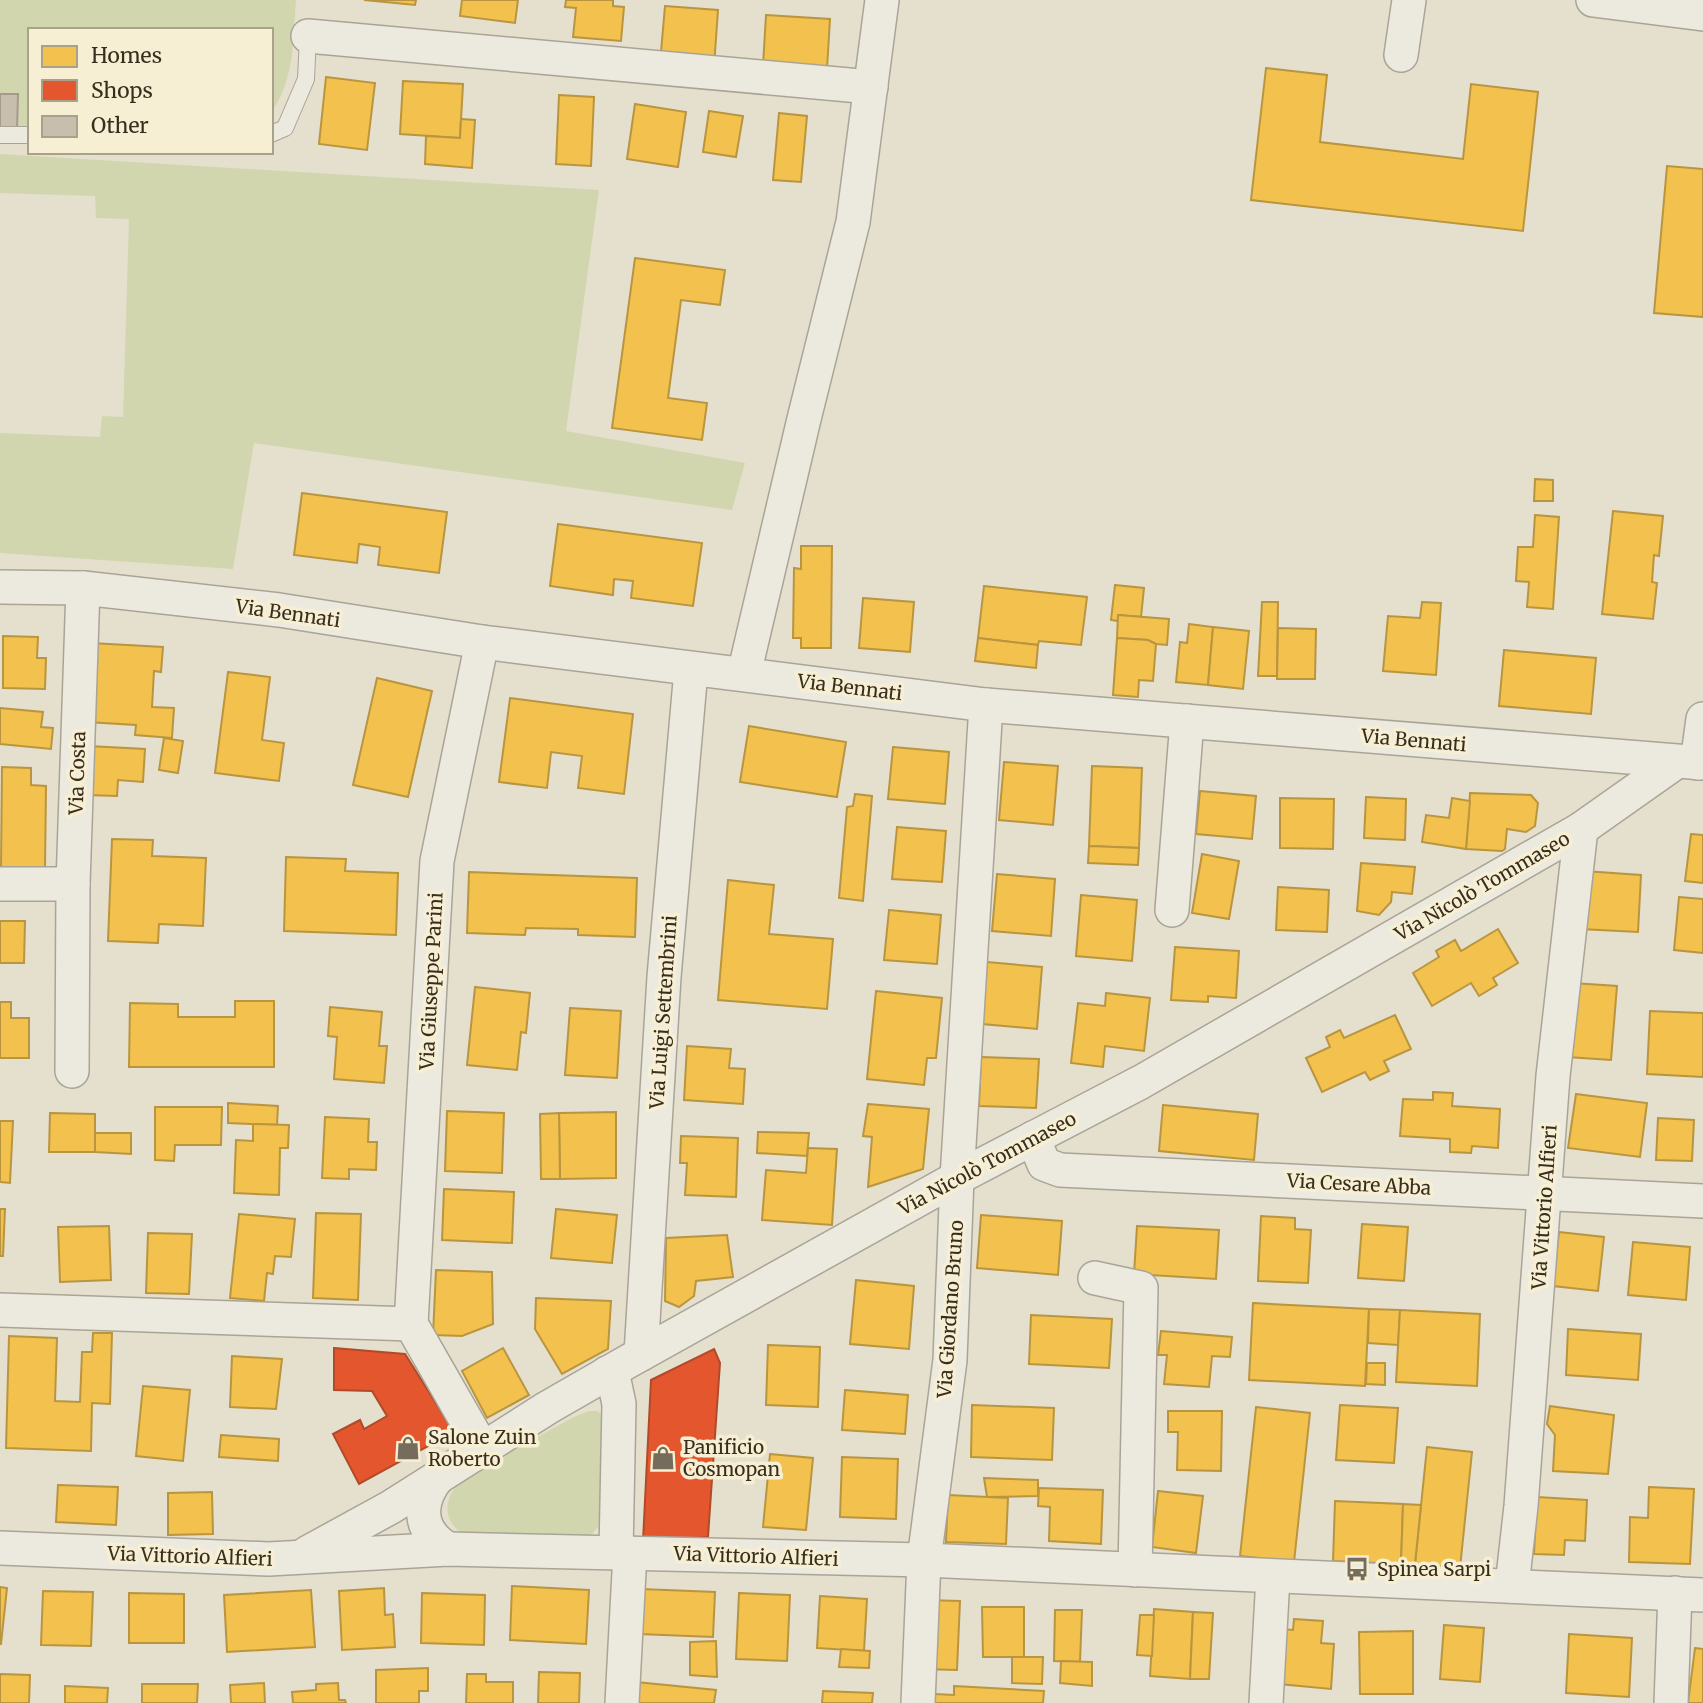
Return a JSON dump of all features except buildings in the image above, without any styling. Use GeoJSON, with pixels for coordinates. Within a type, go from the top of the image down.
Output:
{"type":"FeatureCollection","features":[{"type":"Feature","properties":{"kind":"street"},"geometry":{"type":"LineString","coordinates":[[744,674],[853,222],[882,0]]}},
{"type":"Feature","properties":{"kind":"street"},"geometry":{"type":"LineString","coordinates":[[1401,55],[1409,0]]}},
{"type":"Feature","properties":{"kind":"street"},"geometry":{"type":"LineString","coordinates":[[1593,0],[1703,14]]}},
{"type":"Feature","properties":{"kind":"street"},"geometry":{"type":"LineString","coordinates":[[308,36],[871,87]]}},
{"type":"Feature","properties":{"kind":"street","name":"Via Bennati"},"geometry":{"type":"LineString","coordinates":[[0,587],[83,588],[279,610],[482,642],[985,705],[1692,763]]}},
{"type":"Feature","properties":{"kind":"street","name":"Via Costa"},"geometry":{"type":"LineString","coordinates":[[72,1071],[73,884],[83,588]]}},
{"type":"Feature","properties":{"kind":"street","name":"Via Giuseppe Parini"},"geometry":{"type":"LineString","coordinates":[[411,1324],[437,861],[482,642]]}},
{"type":"Feature","properties":{"kind":"street","name":"Via Luigi Settembrini"},"geometry":{"type":"LineString","coordinates":[[641,1354],[664,977],[691,670]]}},
{"type":"Feature","properties":{"kind":"street","name":"Via Giordano Bruno"},"geometry":{"type":"LineString","coordinates":[[918,1703],[924,1560],[950,1360],[957,1178],[985,705]]}},
{"type":"Feature","properties":{"kind":"street"},"geometry":{"type":"LineString","coordinates":[[1692,763],[1703,719]]}},
{"type":"Feature","properties":{"kind":"street"},"geometry":{"type":"LineString","coordinates":[[1172,910],[1187,721]]}},
{"type":"Feature","properties":{"kind":"street","name":"Via Nicolò Tommaseo"},"geometry":{"type":"LineString","coordinates":[[295,1559],[351,1530],[607,1373],[957,1178],[1141,1082],[1692,763]]}},
{"type":"Feature","properties":{"kind":"street","name":"Via Vittorio Alfieri"},"geometry":{"type":"LineString","coordinates":[[1512,1586],[1521,1506],[1553,1076],[1581,829]]}},
{"type":"Feature","properties":{"kind":"street"},"geometry":{"type":"LineString","coordinates":[[0,884],[73,884]]}},
{"type":"Feature","properties":{"kind":"street","name":"Via Cesare Abba"},"geometry":{"type":"LineString","coordinates":[[1033,1138],[1044,1164],[1060,1170],[1703,1201]]}},
{"type":"Feature","properties":{"kind":"street"},"geometry":{"type":"LineString","coordinates":[[1095,1278],[1141,1288],[1135,1570]]}},
{"type":"Feature","properties":{"kind":"street"},"geometry":{"type":"LineString","coordinates":[[0,1310],[411,1324],[482,1448]]}},
{"type":"Feature","properties":{"kind":"street"},"geometry":{"type":"LineString","coordinates":[[607,1373],[615,1385],[619,1404],[623,1553],[622,1703]]}},
{"type":"Feature","properties":{"kind":"street"},"geometry":{"type":"LineString","coordinates":[[438,1477],[424,1499],[423,1513],[432,1535],[448,1549]]}},
{"type":"Feature","properties":{"kind":"street","name":"Via Vittorio Alfieri"},"geometry":{"type":"LineString","coordinates":[[0,1548],[200,1558],[295,1559],[448,1549],[924,1560],[1689,1594]]}},
{"type":"Feature","properties":{"kind":"street"},"geometry":{"type":"LineString","coordinates":[[1266,1703],[1273,1577]]}},
{"type":"Feature","properties":{"kind":"street"},"geometry":{"type":"LineString","coordinates":[[1671,1703],[1689,1594]]}},
{"type":"Feature","properties":{"kind":"lane"},"geometry":{"type":"LineString","coordinates":[[273,133],[285,128],[306,79],[308,36]]}},
{"type":"Feature","properties":{"kind":"lane"},"geometry":{"type":"LineString","coordinates":[[0,135],[28,135]]}},
{"type":"Feature","properties":{"kind":"green space"},"geometry":{"type":"Polygon","coordinates":[[[0,0],[296,0],[289,73],[273,109],[273,28],[28,28],[28,130],[0,129],[0,0]]]}},
{"type":"Feature","properties":{"kind":"green space"},"geometry":{"type":"Polygon","coordinates":[[[0,154],[599,190],[566,431],[745,463],[732,510],[254,443],[233,569],[0,553],[0,433],[100,437],[102,416],[123,417],[129,219],[96,218],[95,196],[0,193],[0,154]]]}},
{"type":"Feature","properties":{"kind":"green space"},"geometry":{"type":"Polygon","coordinates":[[[589,1411],[597,1411],[603,1415],[601,1523],[590,1537],[463,1534],[455,1528],[450,1520],[448,1505],[459,1482],[589,1411]]]}},
{"type":"Feature","properties":{"kind":"place","name":"Salone Zuin Roberto"},"geometry":{"type":"Point","coordinates":[408,1448]}},
{"type":"Feature","properties":{"kind":"place","name":"Panificio Cosmopan"},"geometry":{"type":"Point","coordinates":[663,1458]}},
{"type":"Feature","properties":{"kind":"place","name":"Spinea Sarpi"},"geometry":{"type":"Point","coordinates":[1357,1569]}}]}
